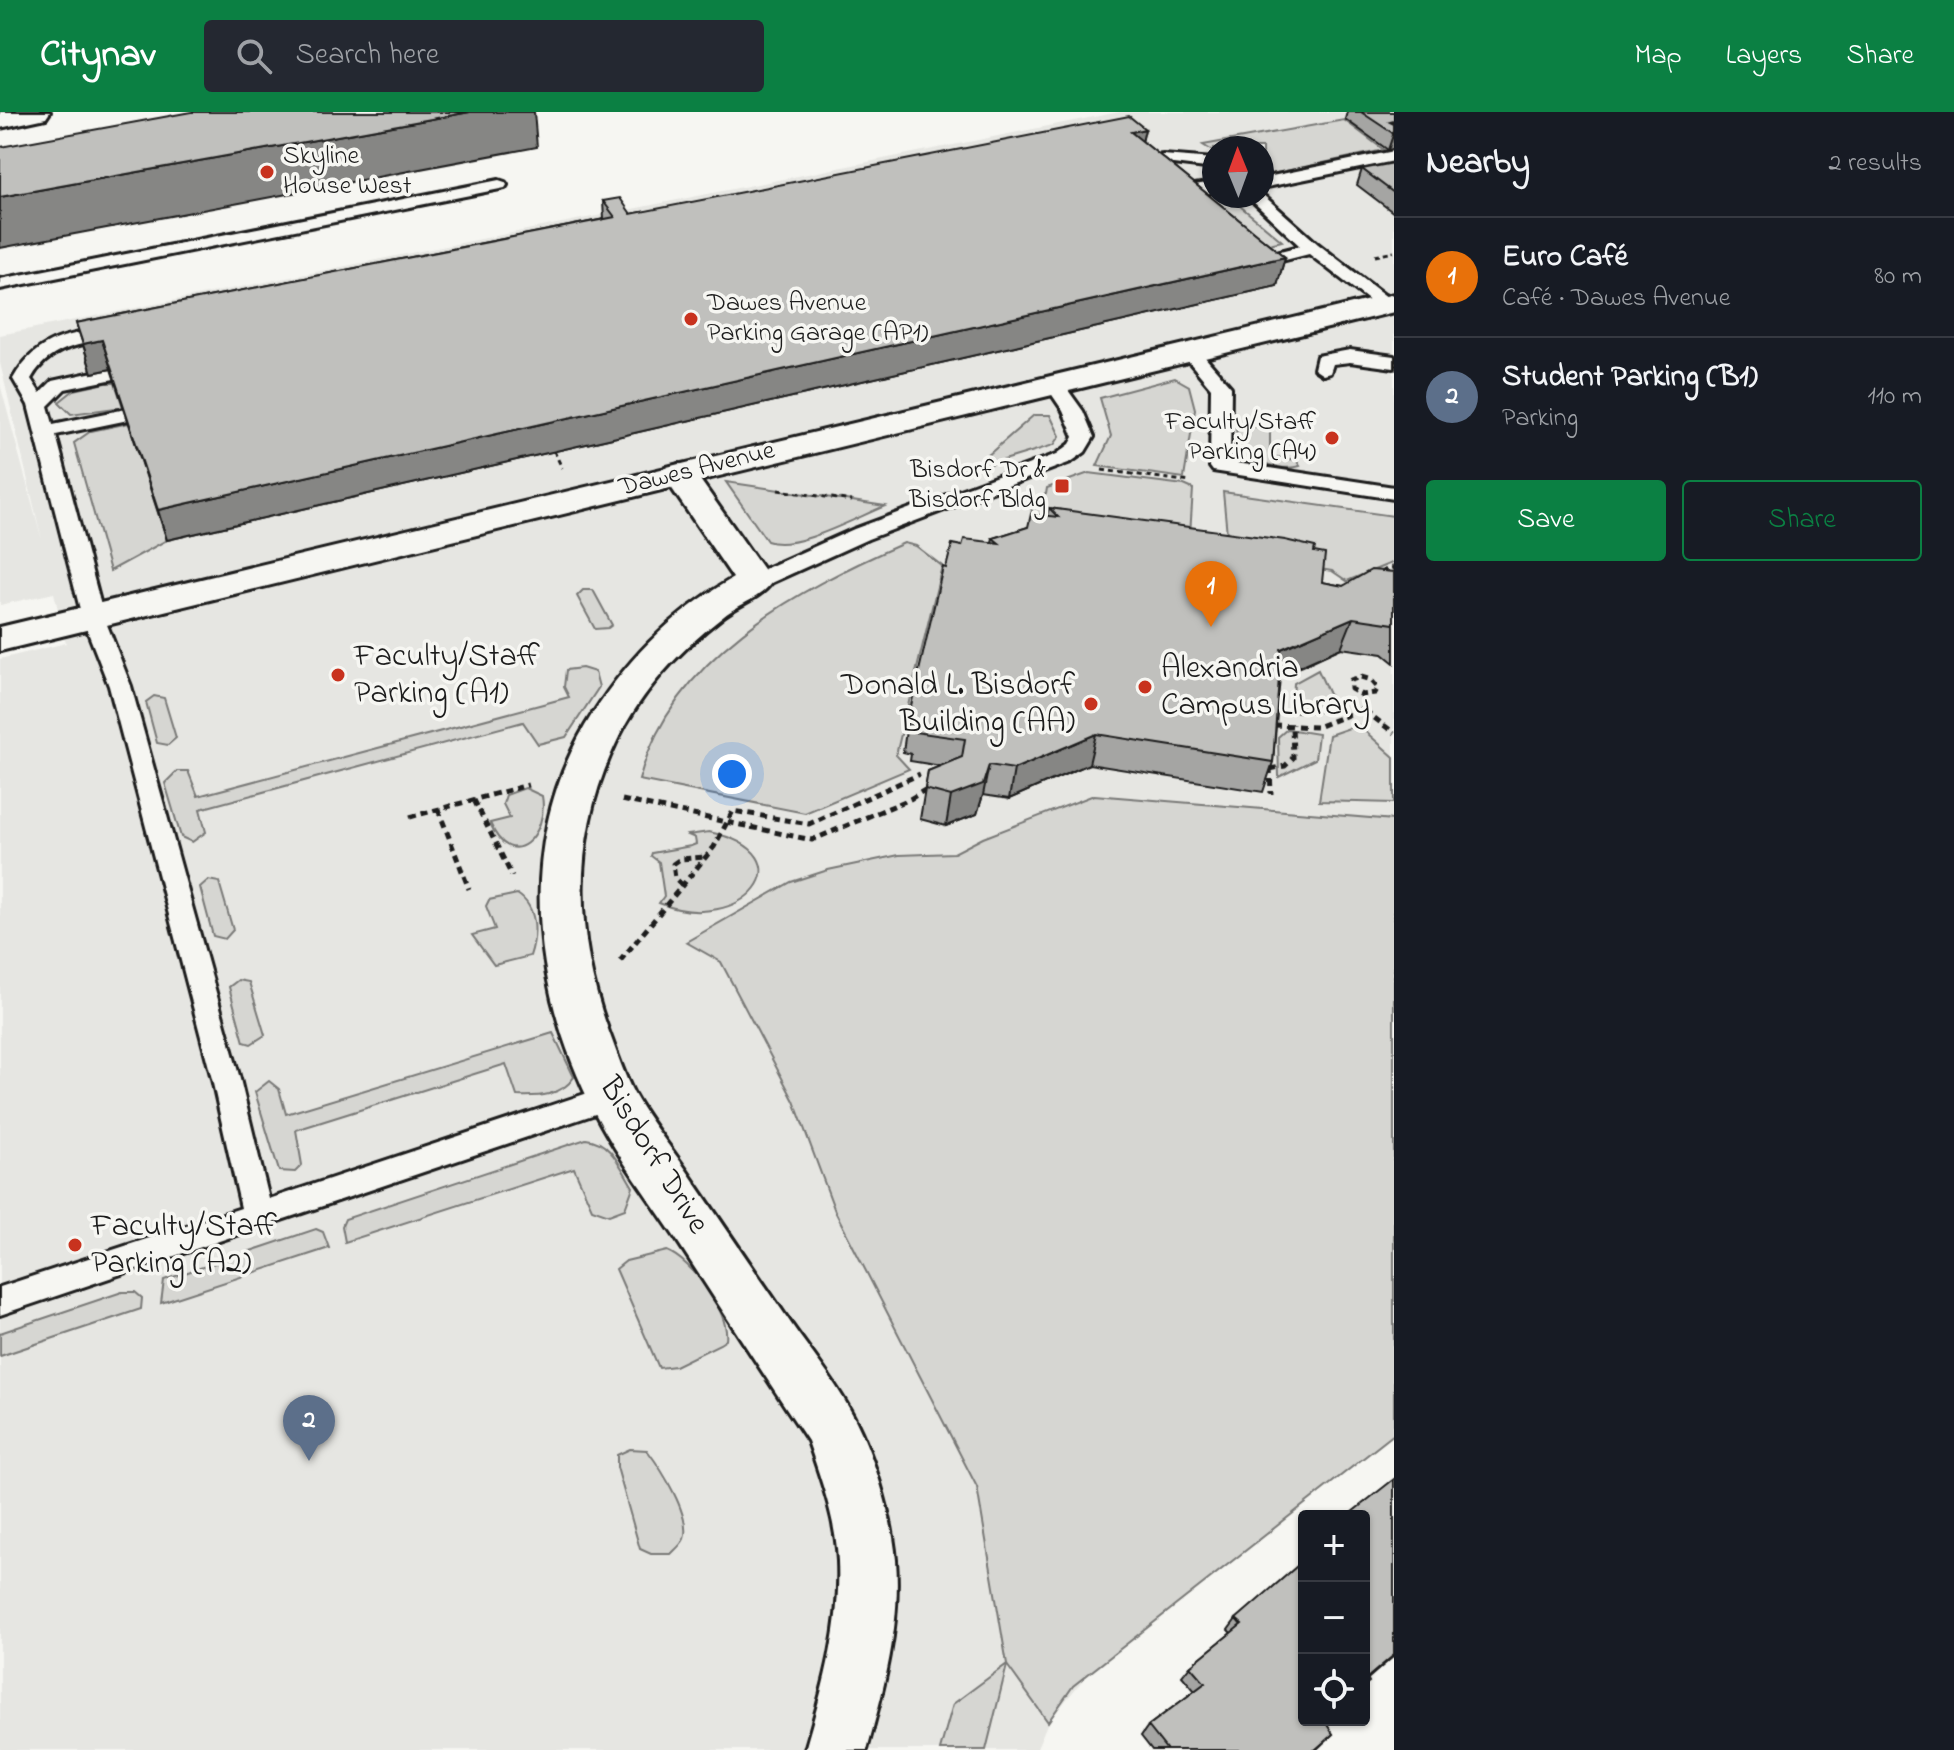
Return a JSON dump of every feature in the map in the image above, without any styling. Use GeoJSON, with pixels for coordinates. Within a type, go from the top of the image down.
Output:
{"type":"FeatureCollection","features":[{"type":"Feature","properties":{"kind":"street"},"geometry":{"type":"LineString","coordinates":[[0,120],[37,112]]}},
{"type":"Feature","properties":{"kind":"street","name":"Dawes Avenue"},"geometry":{"type":"LineString","coordinates":[[0,639],[1053,383],[1391,307]]}},
{"type":"Feature","properties":{"kind":"street"},"geometry":{"type":"LineString","coordinates":[[679,474],[754,582]]}},
{"type":"Feature","properties":{"kind":"street","name":"Bisdorf Drive"},"geometry":{"type":"LineString","coordinates":[[754,582],[731,593],[674,633],[607,722],[576,792],[560,871],[561,923],[570,977],[591,1050],[612,1097],[830,1427],[854,1492],[867,1558],[867,1602],[859,1669],[836,1750]]}},
{"type":"Feature","properties":{"kind":"lane"},"geometry":{"type":"LineString","coordinates":[[1274,181],[1394,156]]}},
{"type":"Feature","properties":{"kind":"lane"},"geometry":{"type":"LineString","coordinates":[[1177,215],[1133,174],[1160,158],[1202,162]]}},
{"type":"Feature","properties":{"kind":"lane"},"geometry":{"type":"LineString","coordinates":[[0,284],[499,185]]}},
{"type":"Feature","properties":{"kind":"lane"},"geometry":{"type":"LineString","coordinates":[[1168,194],[1202,189]]}},
{"type":"Feature","properties":{"kind":"lane"},"geometry":{"type":"LineString","coordinates":[[1254,208],[1269,219],[1284,223]]}},
{"type":"Feature","properties":{"kind":"lane"},"geometry":{"type":"LineString","coordinates":[[1268,208],[1312,248],[1391,307]]}},
{"type":"Feature","properties":{"kind":"lane"},"geometry":{"type":"LineString","coordinates":[[1227,258],[1239,267],[1312,248]]}},
{"type":"Feature","properties":{"kind":"lane"},"geometry":{"type":"LineString","coordinates":[[138,329],[79,338],[49,347],[30,361],[22,379],[38,405],[93,617],[120,686],[226,1079],[258,1216]]}},
{"type":"Feature","properties":{"kind":"lane"},"geometry":{"type":"LineString","coordinates":[[1189,351],[1221,387],[1220,467],[1394,493]]}},
{"type":"Feature","properties":{"kind":"lane"},"geometry":{"type":"LineString","coordinates":[[1323,369],[1324,360],[1350,356],[1394,362]]}},
{"type":"Feature","properties":{"kind":"lane"},"geometry":{"type":"LineString","coordinates":[[38,405],[59,385],[112,374]]}},
{"type":"Feature","properties":{"kind":"lane"},"geometry":{"type":"LineString","coordinates":[[754,582],[861,534],[1064,458],[1078,448],[1084,437],[1073,411],[1053,383]]}},
{"type":"Feature","properties":{"kind":"lane"},"geometry":{"type":"LineString","coordinates":[[44,432],[137,409]]}},
{"type":"Feature","properties":{"kind":"lane"},"geometry":{"type":"LineString","coordinates":[[0,1301],[612,1097]]}},
{"type":"Feature","properties":{"kind":"path"},"geometry":{"type":"LineString","coordinates":[[766,489],[855,501]]}},
{"type":"Feature","properties":{"kind":"path"},"geometry":{"type":"LineString","coordinates":[[1368,579],[1394,567]]}},
{"type":"Feature","properties":{"kind":"path"},"geometry":{"type":"LineString","coordinates":[[1361,677],[1374,682],[1377,691],[1365,695],[1351,689],[1351,680],[1361,677]]}},
{"type":"Feature","properties":{"kind":"path"},"geometry":{"type":"LineString","coordinates":[[1363,709],[1365,695]]}},
{"type":"Feature","properties":{"kind":"path"},"geometry":{"type":"LineString","coordinates":[[1272,736],[1274,723],[1317,727],[1363,709]]}},
{"type":"Feature","properties":{"kind":"path"},"geometry":{"type":"LineString","coordinates":[[1363,709],[1394,733]]}},
{"type":"Feature","properties":{"kind":"path"},"geometry":{"type":"LineString","coordinates":[[1271,794],[1270,766],[1285,766],[1293,758],[1292,724]]}},
{"type":"Feature","properties":{"kind":"path"},"geometry":{"type":"LineString","coordinates":[[620,961],[705,857],[733,811],[809,824],[920,774]]}},
{"type":"Feature","properties":{"kind":"path"},"geometry":{"type":"LineString","coordinates":[[610,798],[812,840],[910,799],[935,784]]}},
{"type":"Feature","properties":{"kind":"path"},"geometry":{"type":"LineString","coordinates":[[410,817],[528,785]]}},
{"type":"Feature","properties":{"kind":"path"},"geometry":{"type":"LineString","coordinates":[[474,800],[512,876]]}},
{"type":"Feature","properties":{"kind":"path"},"geometry":{"type":"LineString","coordinates":[[438,809],[469,889]]}},
{"type":"Feature","properties":{"kind":"path"},"geometry":{"type":"LineString","coordinates":[[682,885],[675,878],[673,864],[680,859],[705,857]]}},
{"type":"Feature","properties":{"kind":"shaded area"},"geometry":{"type":"Polygon","coordinates":[[[1119,112],[1394,112],[1394,1396],[1183,1559],[1048,1722],[1036,1750],[0,1750],[0,659],[66,643],[54,593],[0,605],[0,384],[42,540],[0,363],[0,335],[1119,112]]]}},
{"type":"Feature","properties":{"kind":"shaded area"},"geometry":{"type":"Polygon","coordinates":[[[1344,120],[1384,150],[1274,173],[1274,136],[1254,136],[1344,120]]]}},
{"type":"Feature","properties":{"kind":"shaded area"},"geometry":{"type":"Polygon","coordinates":[[[1214,208],[1242,208],[1282,241],[1239,251],[1214,208]]]}},
{"type":"Feature","properties":{"kind":"shaded area"},"geometry":{"type":"Polygon","coordinates":[[[1175,378],[1189,386],[1195,409],[1184,478],[1097,466],[1111,436],[1100,398],[1175,378]]]}},
{"type":"Feature","properties":{"kind":"shaded area"},"geometry":{"type":"Polygon","coordinates":[[[115,383],[123,407],[71,414],[59,402],[74,390],[115,383]]]}},
{"type":"Feature","properties":{"kind":"shaded area"},"geometry":{"type":"Polygon","coordinates":[[[1034,415],[1050,415],[1060,436],[1054,445],[971,470],[1034,415]]]}},
{"type":"Feature","properties":{"kind":"shaded area"},"geometry":{"type":"Polygon","coordinates":[[[129,423],[167,540],[110,571],[74,443],[91,431],[129,423]]]}},
{"type":"Feature","properties":{"kind":"shaded area"},"geometry":{"type":"Polygon","coordinates":[[[1236,427],[1270,429],[1270,456],[1296,460],[1300,466],[1269,465],[1250,454],[1238,437],[1236,427]]]}},
{"type":"Feature","properties":{"kind":"shaded area"},"geometry":{"type":"Polygon","coordinates":[[[1089,473],[1184,485],[1193,489],[1189,550],[1031,514],[1034,498],[1046,494],[1047,488],[1089,473]]]}},
{"type":"Feature","properties":{"kind":"shaded area"},"geometry":{"type":"Polygon","coordinates":[[[726,482],[885,506],[809,538],[779,543],[767,541],[726,482]]]}},
{"type":"Feature","properties":{"kind":"shaded area"},"geometry":{"type":"Polygon","coordinates":[[[1223,492],[1394,516],[1394,562],[1347,581],[1332,571],[1229,555],[1223,492]]]}},
{"type":"Feature","properties":{"kind":"shaded area"},"geometry":{"type":"Polygon","coordinates":[[[904,543],[916,546],[942,566],[896,755],[909,769],[805,813],[639,780],[655,736],[679,698],[708,664],[743,633],[781,607],[821,583],[904,543]]]}},
{"type":"Feature","properties":{"kind":"shaded area"},"geometry":{"type":"Polygon","coordinates":[[[583,590],[593,590],[612,625],[608,628],[595,629],[577,596],[583,590]]]}},
{"type":"Feature","properties":{"kind":"shaded area"},"geometry":{"type":"Polygon","coordinates":[[[582,668],[595,672],[599,687],[566,737],[538,744],[523,722],[200,809],[206,832],[192,842],[181,837],[165,783],[177,771],[188,771],[198,796],[569,697],[564,687],[566,670],[582,668]]]}},
{"type":"Feature","properties":{"kind":"shaded area"},"geometry":{"type":"Polygon","coordinates":[[[1318,670],[1337,712],[1292,712],[1294,683],[1318,670]]]}},
{"type":"Feature","properties":{"kind":"shaded area"},"geometry":{"type":"Polygon","coordinates":[[[154,696],[164,698],[176,738],[168,745],[157,743],[146,702],[154,696]]]}},
{"type":"Feature","properties":{"kind":"shaded area"},"geometry":{"type":"Polygon","coordinates":[[[1358,725],[1394,757],[1394,803],[1319,801],[1329,735],[1358,725]]]}},
{"type":"Feature","properties":{"kind":"shaded area"},"geometry":{"type":"Polygon","coordinates":[[[1287,729],[1318,734],[1315,759],[1279,777],[1278,737],[1287,729]]]}},
{"type":"Feature","properties":{"kind":"shaded area"},"geometry":{"type":"Polygon","coordinates":[[[525,788],[542,796],[540,824],[527,843],[518,847],[508,846],[490,823],[510,818],[503,804],[506,795],[525,788]]]}},
{"type":"Feature","properties":{"kind":"shaded area"},"geometry":{"type":"Polygon","coordinates":[[[1094,795],[1394,820],[1394,1434],[1073,1686],[1048,1722],[1007,1665],[986,1750],[940,1750],[953,1704],[1007,1664],[977,1487],[835,1211],[794,1101],[721,962],[686,942],[791,882],[828,870],[899,855],[954,853],[983,838],[1094,795]]]}},
{"type":"Feature","properties":{"kind":"shaded area"},"geometry":{"type":"Polygon","coordinates":[[[709,832],[740,843],[757,857],[761,873],[754,888],[739,901],[717,909],[689,911],[659,903],[664,896],[659,862],[651,856],[652,853],[691,846],[696,844],[695,838],[688,835],[709,832]]]}},
{"type":"Feature","properties":{"kind":"shaded area"},"geometry":{"type":"Polygon","coordinates":[[[208,880],[219,882],[233,930],[225,939],[213,936],[200,887],[208,880]]]}},
{"type":"Feature","properties":{"kind":"shaded area"},"geometry":{"type":"Polygon","coordinates":[[[517,894],[529,906],[534,922],[530,956],[494,965],[472,935],[495,929],[486,906],[489,900],[517,894]]]}},
{"type":"Feature","properties":{"kind":"shaded area"},"geometry":{"type":"Polygon","coordinates":[[[238,980],[249,982],[265,1035],[251,1044],[244,1042],[229,987],[238,980]]]}},
{"type":"Feature","properties":{"kind":"shaded area"},"geometry":{"type":"Polygon","coordinates":[[[553,1033],[574,1077],[556,1092],[517,1096],[506,1064],[296,1130],[302,1165],[295,1172],[279,1171],[255,1092],[269,1081],[279,1089],[286,1114],[553,1033]]]}},
{"type":"Feature","properties":{"kind":"shaded area"},"geometry":{"type":"Polygon","coordinates":[[[586,1139],[609,1150],[633,1187],[625,1209],[609,1215],[592,1209],[574,1168],[345,1242],[342,1226],[345,1219],[586,1139]]]}},
{"type":"Feature","properties":{"kind":"shaded area"},"geometry":{"type":"Polygon","coordinates":[[[316,1229],[323,1232],[329,1248],[161,1303],[164,1280],[316,1229]]]}},
{"type":"Feature","properties":{"kind":"shaded area"},"geometry":{"type":"Polygon","coordinates":[[[667,1251],[698,1276],[716,1302],[726,1329],[726,1340],[675,1366],[659,1368],[616,1269],[626,1261],[667,1251]]]}},
{"type":"Feature","properties":{"kind":"shaded area"},"geometry":{"type":"Polygon","coordinates":[[[122,1292],[135,1292],[142,1298],[141,1309],[0,1356],[0,1333],[122,1292]]]}},
{"type":"Feature","properties":{"kind":"shaded area"},"geometry":{"type":"Polygon","coordinates":[[[630,1449],[647,1450],[679,1505],[685,1529],[684,1539],[671,1554],[651,1554],[640,1549],[617,1467],[617,1455],[630,1449]]]}},
{"type":"Feature","properties":{"kind":"building"},"geometry":{"type":"Polygon","coordinates":[[[191,112],[470,112],[0,197],[0,147],[191,112]]]}},
{"type":"Feature","properties":{"kind":"building"},"geometry":{"type":"Polygon","coordinates":[[[1361,112],[1394,112],[1394,121],[1390,122],[1394,124],[1394,134],[1361,112]]]}},
{"type":"Feature","properties":{"kind":"building","name":"Dawes Avenue Parking Garage (AP1)"},"geometry":{"type":"Polygon","coordinates":[[[1129,116],[1145,129],[1131,132],[1202,190],[1202,208],[1225,208],[1285,257],[158,510],[102,340],[83,344],[76,323],[615,217],[603,201],[620,198],[631,214],[1129,116]]]}},
{"type":"Feature","properties":{"kind":"building"},"geometry":{"type":"Polygon","coordinates":[[[1394,163],[1394,193],[1362,169],[1394,163]]]}},
{"type":"Feature","properties":{"kind":"building","name":"Donald L. Bisdorf Building (AA)"},"geometry":{"type":"Polygon","coordinates":[[[1049,508],[1285,540],[1315,547],[1314,552],[1325,554],[1322,582],[1343,586],[1371,570],[1394,572],[1394,624],[1353,618],[1281,649],[1273,762],[1096,734],[1014,769],[989,765],[983,784],[951,796],[925,789],[928,771],[962,757],[965,739],[914,732],[916,725],[907,723],[943,567],[946,568],[952,544],[962,546],[964,539],[999,543],[993,538],[1028,527],[1031,514],[1058,517],[1049,508]]]}},
{"type":"Feature","properties":{"kind":"building"},"geometry":{"type":"Polygon","coordinates":[[[1394,1479],[1394,1655],[1370,1675],[1370,1510],[1355,1510],[1394,1479]]]}},
{"type":"Feature","properties":{"kind":"building"},"geometry":{"type":"Polygon","coordinates":[[[1298,1565],[1298,1726],[1328,1726],[1333,1734],[1315,1750],[1167,1750],[1148,1726],[1205,1683],[1190,1666],[1242,1624],[1236,1619],[1298,1565]]]}},
{"type":"Feature","properties":{"kind":"place","name":"Skyline House West"},"geometry":{"type":"Point","coordinates":[267,172]}},
{"type":"Feature","properties":{"kind":"place","name":"Dawes Avenue Parking Garage (AP1)"},"geometry":{"type":"Point","coordinates":[691,319]}},
{"type":"Feature","properties":{"kind":"place","name":"Faculty/Staff Parking (A4)"},"geometry":{"type":"Point","coordinates":[1332,438]}},
{"type":"Feature","properties":{"kind":"place","name":"Bisdorf Dr & Bisdorf Bldg"},"geometry":{"type":"Point","coordinates":[1062,486]}},
{"type":"Feature","properties":{"kind":"place","name":"Euro Café"},"geometry":{"type":"Point","coordinates":[1211,627]}},
{"type":"Feature","properties":{"kind":"place","name":"Faculty/Staff Parking (A1)"},"geometry":{"type":"Point","coordinates":[338,675]}},
{"type":"Feature","properties":{"kind":"place","name":"Alexandria Campus Library"},"geometry":{"type":"Point","coordinates":[1145,687]}},
{"type":"Feature","properties":{"kind":"place","name":"Donald L. Bisdorf Building (AA)"},"geometry":{"type":"Point","coordinates":[1091,704]}},
{"type":"Feature","properties":{"kind":"place","name":"Faculty/Staff Parking (A2)"},"geometry":{"type":"Point","coordinates":[75,1245]}},
{"type":"Feature","properties":{"kind":"place","name":"Student Parking (B1)"},"geometry":{"type":"Point","coordinates":[309,1461]}}]}
